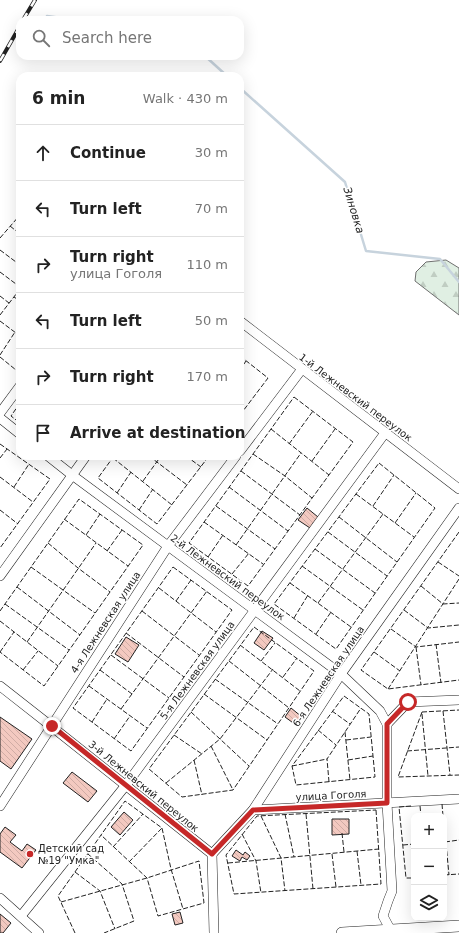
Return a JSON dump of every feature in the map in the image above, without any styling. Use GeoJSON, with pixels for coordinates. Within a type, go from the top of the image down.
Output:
{"type":"FeatureCollection","features":[{"type":"Feature","properties":{"kind":"main road"},"geometry":{"type":"LineString","coordinates":[[342,933],[459,926]]}},
{"type":"Feature","properties":{"kind":"street","name":"1-й Лежневский переулок"},"geometry":{"type":"LineString","coordinates":[[244,324],[459,489]]}},
{"type":"Feature","properties":{"kind":"street"},"geometry":{"type":"LineString","coordinates":[[244,446],[302,369]]}},
{"type":"Feature","properties":{"kind":"street"},"geometry":{"type":"LineString","coordinates":[[0,413],[16,391]]}},
{"type":"Feature","properties":{"kind":"street"},"geometry":{"type":"LineString","coordinates":[[0,418],[16,431]]}},
{"type":"Feature","properties":{"kind":"street","name":"5-я Лежневская улица"},"geometry":{"type":"LineString","coordinates":[[21,916],[126,785],[385,432]]}},
{"type":"Feature","properties":{"kind":"street","name":"2-й Лежневский переулок"},"geometry":{"type":"LineString","coordinates":[[53,460],[341,674],[380,711],[387,724]]}},
{"type":"Feature","properties":{"kind":"street"},"geometry":{"type":"LineString","coordinates":[[0,576],[83,460]]}},
{"type":"Feature","properties":{"kind":"street","name":"4-я Лежневская улица"},"geometry":{"type":"LineString","coordinates":[[0,806],[168,546],[233,460]]}},
{"type":"Feature","properties":{"kind":"street","name":"6-я Лежневская улица"},"geometry":{"type":"LineString","coordinates":[[212,854],[253,810],[341,674],[459,508]]}},
{"type":"Feature","properties":{"kind":"street","name":"3-й Лежневский переулок"},"geometry":{"type":"LineString","coordinates":[[0,686],[212,854]]}},
{"type":"Feature","properties":{"kind":"street"},"geometry":{"type":"LineString","coordinates":[[390,931],[383,916],[392,891],[387,803],[387,724],[408,702],[459,700]]}},
{"type":"Feature","properties":{"kind":"street","name":"улица Гоголя"},"geometry":{"type":"LineString","coordinates":[[253,810],[459,799]]}},
{"type":"Feature","properties":{"kind":"street"},"geometry":{"type":"LineString","coordinates":[[212,854],[214,933]]}},
{"type":"Feature","properties":{"kind":"street"},"geometry":{"type":"LineString","coordinates":[[0,898],[39,933]]}},
{"type":"Feature","properties":{"kind":"green space"},"geometry":{"type":"Polygon","coordinates":[[[446,260],[459,268],[459,315],[415,281],[416,272],[426,262],[446,260]]]}},
{"type":"Feature","properties":{"kind":"building"},"geometry":{"type":"Polygon","coordinates":[[[307,508],[318,517],[310,528],[298,520],[307,508]]]}},
{"type":"Feature","properties":{"kind":"building"},"geometry":{"type":"Polygon","coordinates":[[[262,631],[273,638],[264,650],[254,643],[262,631]]]}},
{"type":"Feature","properties":{"kind":"building"},"geometry":{"type":"Polygon","coordinates":[[[126,637],[139,645],[128,662],[115,654],[126,637]]]}},
{"type":"Feature","properties":{"kind":"building"},"geometry":{"type":"Polygon","coordinates":[[[291,708],[302,717],[296,725],[285,717],[291,708]]]}},
{"type":"Feature","properties":{"kind":"building"},"geometry":{"type":"Polygon","coordinates":[[[0,717],[32,739],[11,769],[0,761],[0,717]]]}},
{"type":"Feature","properties":{"kind":"building"},"geometry":{"type":"Polygon","coordinates":[[[72,772],[97,791],[88,802],[63,783],[72,772]]]}},
{"type":"Feature","properties":{"kind":"building"},"geometry":{"type":"Polygon","coordinates":[[[124,812],[133,820],[120,835],[111,827],[124,812]]]}},
{"type":"Feature","properties":{"kind":"building"},"geometry":{"type":"Polygon","coordinates":[[[332,819],[349,819],[349,834],[332,835],[332,819]]]}},
{"type":"Feature","properties":{"kind":"building"},"geometry":{"type":"Polygon","coordinates":[[[5,827],[16,835],[10,842],[22,851],[27,844],[36,850],[22,868],[0,852],[0,834],[5,827]]]}},
{"type":"Feature","properties":{"kind":"building"},"geometry":{"type":"Polygon","coordinates":[[[236,850],[243,855],[245,852],[250,856],[247,860],[242,857],[240,861],[232,856],[236,850]]]}},
{"type":"Feature","properties":{"kind":"building"},"geometry":{"type":"Polygon","coordinates":[[[180,912],[183,923],[175,925],[172,914],[180,912]]]}},
{"type":"Feature","properties":{"kind":"building"},"geometry":{"type":"Polygon","coordinates":[[[0,914],[11,923],[3,933],[0,933],[0,914]]]}},
{"type":"Feature","properties":{"kind":"waterway","name":"Зиновка"},"geometry":{"type":"LineString","coordinates":[[209,60],[223,72]]}},
{"type":"Feature","properties":{"kind":"waterway","name":"Зиновка"},"geometry":{"type":"LineString","coordinates":[[244,92],[345,182],[366,251],[440,259],[459,282]]}},
{"type":"Feature","properties":{"kind":"railway"},"geometry":{"type":"LineString","coordinates":[[25,16],[35,0]]}},
{"type":"Feature","properties":{"kind":"railway"},"geometry":{"type":"LineString","coordinates":[[0,61],[16,33]]}},
{"type":"Feature","properties":{"kind":"fence"},"geometry":{"type":"LineString","coordinates":[[0,238],[16,220]]}},
{"type":"Feature","properties":{"kind":"fence"},"geometry":{"type":"LineString","coordinates":[[10,226],[16,231]]}},
{"type":"Feature","properties":{"kind":"fence"},"geometry":{"type":"LineString","coordinates":[[0,250],[16,262]]}},
{"type":"Feature","properties":{"kind":"fence"},"geometry":{"type":"LineString","coordinates":[[0,272],[16,284]]}},
{"type":"Feature","properties":{"kind":"fence"},"geometry":{"type":"LineString","coordinates":[[0,315],[16,294]]}},
{"type":"Feature","properties":{"kind":"fence"},"geometry":{"type":"LineString","coordinates":[[0,296],[9,303]]}},
{"type":"Feature","properties":{"kind":"fence"},"geometry":{"type":"LineString","coordinates":[[0,321],[16,333]]}},
{"type":"Feature","properties":{"kind":"fence"},"geometry":{"type":"LineString","coordinates":[[0,355],[15,332]]}},
{"type":"Feature","properties":{"kind":"fence"},"geometry":{"type":"LineString","coordinates":[[0,357],[16,370]]}},
{"type":"Feature","properties":{"kind":"fence"},"geometry":{"type":"LineString","coordinates":[[244,359],[268,378],[244,410]]}},
{"type":"Feature","properties":{"kind":"fence"},"geometry":{"type":"LineString","coordinates":[[294,397],[353,442],[248,586],[189,543],[294,397]]}},
{"type":"Feature","properties":{"kind":"fence"},"geometry":{"type":"LineString","coordinates":[[16,409],[11,416],[16,420]]}},
{"type":"Feature","properties":{"kind":"fence"},"geometry":{"type":"LineString","coordinates":[[289,444],[313,411]]}},
{"type":"Feature","properties":{"kind":"fence"},"geometry":{"type":"LineString","coordinates":[[271,429],[329,475]]}},
{"type":"Feature","properties":{"kind":"fence"},"geometry":{"type":"LineString","coordinates":[[312,461],[335,429]]}},
{"type":"Feature","properties":{"kind":"fence"},"geometry":{"type":"LineString","coordinates":[[0,444],[16,455]]}},
{"type":"Feature","properties":{"kind":"fence"},"geometry":{"type":"LineString","coordinates":[[0,458],[7,449]]}},
{"type":"Feature","properties":{"kind":"fence"},"geometry":{"type":"LineString","coordinates":[[236,545],[301,453]]}},
{"type":"Feature","properties":{"kind":"fence"},"geometry":{"type":"LineString","coordinates":[[253,454],[285,476],[312,498]]}},
{"type":"Feature","properties":{"kind":"fence"},"geometry":{"type":"LineString","coordinates":[[0,548],[50,479],[23,460]]}},
{"type":"Feature","properties":{"kind":"fence"},"geometry":{"type":"LineString","coordinates":[[111,460],[98,478],[157,524],[206,460]]}},
{"type":"Feature","properties":{"kind":"fence"},"geometry":{"type":"LineString","coordinates":[[116,460],[172,505]]}},
{"type":"Feature","properties":{"kind":"fence"},"geometry":{"type":"LineString","coordinates":[[154,460],[187,485]]}},
{"type":"Feature","properties":{"kind":"fence"},"geometry":{"type":"LineString","coordinates":[[143,481],[158,460]]}},
{"type":"Feature","properties":{"kind":"fence"},"geometry":{"type":"LineString","coordinates":[[191,460],[201,467]]}},
{"type":"Feature","properties":{"kind":"fence"},"geometry":{"type":"LineString","coordinates":[[379,463],[435,508],[336,649],[274,604],[379,463]]}},
{"type":"Feature","properties":{"kind":"fence"},"geometry":{"type":"LineString","coordinates":[[14,487],[29,464]]}},
{"type":"Feature","properties":{"kind":"fence"},"geometry":{"type":"LineString","coordinates":[[241,471],[300,515]]}},
{"type":"Feature","properties":{"kind":"fence"},"geometry":{"type":"LineString","coordinates":[[117,493],[131,472]]}},
{"type":"Feature","properties":{"kind":"fence"},"geometry":{"type":"LineString","coordinates":[[373,506],[394,475]]}},
{"type":"Feature","properties":{"kind":"fence"},"geometry":{"type":"LineString","coordinates":[[0,477],[33,502]]}},
{"type":"Feature","properties":{"kind":"fence"},"geometry":{"type":"LineString","coordinates":[[229,487],[288,531]]}},
{"type":"Feature","properties":{"kind":"fence"},"geometry":{"type":"LineString","coordinates":[[139,510],[153,489]]}},
{"type":"Feature","properties":{"kind":"fence"},"geometry":{"type":"LineString","coordinates":[[395,523],[416,493]]}},
{"type":"Feature","properties":{"kind":"fence"},"geometry":{"type":"LineString","coordinates":[[356,494],[414,537]]}},
{"type":"Feature","properties":{"kind":"fence"},"geometry":{"type":"LineString","coordinates":[[0,611],[79,499],[143,545],[44,686],[0,652]]}},
{"type":"Feature","properties":{"kind":"fence"},"geometry":{"type":"LineString","coordinates":[[216,506],[275,549]]}},
{"type":"Feature","properties":{"kind":"fence"},"geometry":{"type":"LineString","coordinates":[[0,510],[18,524]]}},
{"type":"Feature","properties":{"kind":"fence"},"geometry":{"type":"LineString","coordinates":[[86,535],[100,514]]}},
{"type":"Feature","properties":{"kind":"fence"},"geometry":{"type":"LineString","coordinates":[[318,603],[383,514]]}},
{"type":"Feature","properties":{"kind":"fence"},"geometry":{"type":"LineString","coordinates":[[339,517],[397,562]]}},
{"type":"Feature","properties":{"kind":"fence"},"geometry":{"type":"LineString","coordinates":[[64,519],[128,566]]}},
{"type":"Feature","properties":{"kind":"fence"},"geometry":{"type":"LineString","coordinates":[[204,522],[263,564]]}},
{"type":"Feature","properties":{"kind":"fence"},"geometry":{"type":"LineString","coordinates":[[107,551],[122,530]]}},
{"type":"Feature","properties":{"kind":"fence"},"geometry":{"type":"LineString","coordinates":[[328,532],[387,576]]}},
{"type":"Feature","properties":{"kind":"fence"},"geometry":{"type":"LineString","coordinates":[[459,532],[361,670],[388,689],[459,680]]}},
{"type":"Feature","properties":{"kind":"fence"},"geometry":{"type":"LineString","coordinates":[[208,557],[223,535]]}},
{"type":"Feature","properties":{"kind":"fence"},"geometry":{"type":"LineString","coordinates":[[48,543],[110,592]]}},
{"type":"Feature","properties":{"kind":"fence"},"geometry":{"type":"LineString","coordinates":[[27,642],[96,543]]}},
{"type":"Feature","properties":{"kind":"fence"},"geometry":{"type":"LineString","coordinates":[[315,549],[375,593]]}},
{"type":"Feature","properties":{"kind":"fence"},"geometry":{"type":"LineString","coordinates":[[232,574],[249,553]]}},
{"type":"Feature","properties":{"kind":"fence"},"geometry":{"type":"LineString","coordinates":[[438,562],[459,576]]}},
{"type":"Feature","properties":{"kind":"fence"},"geometry":{"type":"LineString","coordinates":[[302,566],[363,610]]}},
{"type":"Feature","properties":{"kind":"fence"},"geometry":{"type":"LineString","coordinates":[[31,567],[95,613]]}},
{"type":"Feature","properties":{"kind":"fence"},"geometry":{"type":"LineString","coordinates":[[173,567],[232,610],[131,751],[73,708],[173,567]]}},
{"type":"Feature","properties":{"kind":"fence"},"geometry":{"type":"LineString","coordinates":[[388,689],[459,579]]}},
{"type":"Feature","properties":{"kind":"fence"},"geometry":{"type":"LineString","coordinates":[[176,601],[191,580]]}},
{"type":"Feature","properties":{"kind":"fence"},"geometry":{"type":"LineString","coordinates":[[290,583],[351,627]]}},
{"type":"Feature","properties":{"kind":"fence"},"geometry":{"type":"LineString","coordinates":[[421,586],[443,604],[459,603]]}},
{"type":"Feature","properties":{"kind":"fence"},"geometry":{"type":"LineString","coordinates":[[17,587],[80,635]]}},
{"type":"Feature","properties":{"kind":"fence"},"geometry":{"type":"LineString","coordinates":[[159,588],[216,632]]}},
{"type":"Feature","properties":{"kind":"fence"},"geometry":{"type":"LineString","coordinates":[[121,709],[207,591]]}},
{"type":"Feature","properties":{"kind":"fence"},"geometry":{"type":"LineString","coordinates":[[294,618],[308,595]]}},
{"type":"Feature","properties":{"kind":"fence"},"geometry":{"type":"LineString","coordinates":[[5,604],[69,650]]}},
{"type":"Feature","properties":{"kind":"fence"},"geometry":{"type":"LineString","coordinates":[[404,610],[428,628],[459,625]]}},
{"type":"Feature","properties":{"kind":"fence"},"geometry":{"type":"LineString","coordinates":[[142,611],[199,655]]}},
{"type":"Feature","properties":{"kind":"fence"},"geometry":{"type":"LineString","coordinates":[[316,634],[331,612]]}},
{"type":"Feature","properties":{"kind":"fence"},"geometry":{"type":"LineString","coordinates":[[0,621],[58,666]]}},
{"type":"Feature","properties":{"kind":"fence"},"geometry":{"type":"LineString","coordinates":[[254,627],[314,671],[233,790],[182,797],[149,769],[254,627]]}},
{"type":"Feature","properties":{"kind":"fence"},"geometry":{"type":"LineString","coordinates":[[391,629],[416,647],[459,642]]}},
{"type":"Feature","properties":{"kind":"fence"},"geometry":{"type":"LineString","coordinates":[[0,652],[14,632]]}},
{"type":"Feature","properties":{"kind":"fence"},"geometry":{"type":"LineString","coordinates":[[126,633],[184,677]]}},
{"type":"Feature","properties":{"kind":"fence"},"geometry":{"type":"LineString","coordinates":[[261,661],[275,643]]}},
{"type":"Feature","properties":{"kind":"fence"},"geometry":{"type":"LineString","coordinates":[[436,644],[441,683]]}},
{"type":"Feature","properties":{"kind":"fence"},"geometry":{"type":"LineString","coordinates":[[240,645],[300,691]]}},
{"type":"Feature","properties":{"kind":"fence"},"geometry":{"type":"LineString","coordinates":[[416,647],[421,685]]}},
{"type":"Feature","properties":{"kind":"fence"},"geometry":{"type":"LineString","coordinates":[[23,670],[38,651]]}},
{"type":"Feature","properties":{"kind":"fence"},"geometry":{"type":"LineString","coordinates":[[374,652],[400,671]]}},
{"type":"Feature","properties":{"kind":"fence"},"geometry":{"type":"LineString","coordinates":[[111,655],[169,698]]}},
{"type":"Feature","properties":{"kind":"fence"},"geometry":{"type":"LineString","coordinates":[[283,677],[297,658]]}},
{"type":"Feature","properties":{"kind":"fence"},"geometry":{"type":"LineString","coordinates":[[229,661],[289,708]]}},
{"type":"Feature","properties":{"kind":"fence"},"geometry":{"type":"LineString","coordinates":[[166,783],[220,739],[273,669]]}},
{"type":"Feature","properties":{"kind":"fence"},"geometry":{"type":"LineString","coordinates":[[100,670],[132,694]]}},
{"type":"Feature","properties":{"kind":"fence"},"geometry":{"type":"LineString","coordinates":[[215,679],[278,724]]}},
{"type":"Feature","properties":{"kind":"fence"},"geometry":{"type":"LineString","coordinates":[[89,686],[147,728]]}},
{"type":"Feature","properties":{"kind":"fence"},"geometry":{"type":"LineString","coordinates":[[204,694],[267,740]]}},
{"type":"Feature","properties":{"kind":"fence"},"geometry":{"type":"LineString","coordinates":[[344,696],[369,714],[375,777],[296,785],[292,766],[344,696]]}},
{"type":"Feature","properties":{"kind":"fence"},"geometry":{"type":"LineString","coordinates":[[92,722],[107,699]]}},
{"type":"Feature","properties":{"kind":"fence"},"geometry":{"type":"LineString","coordinates":[[329,782],[327,759],[361,708]]}},
{"type":"Feature","properties":{"kind":"fence"},"geometry":{"type":"LineString","coordinates":[[422,712],[459,710]]}},
{"type":"Feature","properties":{"kind":"fence"},"geometry":{"type":"LineString","coordinates":[[332,711],[350,724]]}},
{"type":"Feature","properties":{"kind":"fence"},"geometry":{"type":"LineString","coordinates":[[443,711],[450,775]]}},
{"type":"Feature","properties":{"kind":"fence"},"geometry":{"type":"LineString","coordinates":[[191,712],[249,766]]}},
{"type":"Feature","properties":{"kind":"fence"},"geometry":{"type":"LineString","coordinates":[[422,712],[398,777],[459,775]]}},
{"type":"Feature","properties":{"kind":"fence"},"geometry":{"type":"LineString","coordinates":[[422,714],[428,776]]}},
{"type":"Feature","properties":{"kind":"fence"},"geometry":{"type":"LineString","coordinates":[[114,739],[130,716]]}},
{"type":"Feature","properties":{"kind":"fence"},"geometry":{"type":"LineString","coordinates":[[318,730],[336,745]]}},
{"type":"Feature","properties":{"kind":"fence"},"geometry":{"type":"LineString","coordinates":[[345,732],[350,780]]}},
{"type":"Feature","properties":{"kind":"fence"},"geometry":{"type":"LineString","coordinates":[[174,735],[202,754]]}},
{"type":"Feature","properties":{"kind":"fence"},"geometry":{"type":"LineString","coordinates":[[346,740],[371,737]]}},
{"type":"Feature","properties":{"kind":"fence"},"geometry":{"type":"LineString","coordinates":[[211,746],[233,790]]}},
{"type":"Feature","properties":{"kind":"fence"},"geometry":{"type":"LineString","coordinates":[[407,751],[459,747]]}},
{"type":"Feature","properties":{"kind":"fence"},"geometry":{"type":"LineString","coordinates":[[348,760],[373,756]]}},
{"type":"Feature","properties":{"kind":"fence"},"geometry":{"type":"LineString","coordinates":[[292,766],[327,759]]}},
{"type":"Feature","properties":{"kind":"fence"},"geometry":{"type":"LineString","coordinates":[[194,760],[202,795]]}},
{"type":"Feature","properties":{"kind":"fence"},"geometry":{"type":"LineString","coordinates":[[75,933],[58,896],[125,801],[162,828],[171,869],[183,909]]}},
{"type":"Feature","properties":{"kind":"fence"},"geometry":{"type":"LineString","coordinates":[[442,804],[443,813]]}},
{"type":"Feature","properties":{"kind":"fence"},"geometry":{"type":"LineString","coordinates":[[411,806],[399,807],[406,878],[411,878]]}},
{"type":"Feature","properties":{"kind":"fence"},"geometry":{"type":"LineString","coordinates":[[420,806],[421,813]]}},
{"type":"Feature","properties":{"kind":"fence"},"geometry":{"type":"LineString","coordinates":[[376,810],[381,884],[234,894],[226,855],[257,816],[376,810]]}},
{"type":"Feature","properties":{"kind":"fence"},"geometry":{"type":"LineString","coordinates":[[113,847],[143,814]]}},
{"type":"Feature","properties":{"kind":"fence"},"geometry":{"type":"LineString","coordinates":[[285,814],[294,857]]}},
{"type":"Feature","properties":{"kind":"fence"},"geometry":{"type":"LineString","coordinates":[[306,814],[313,889]]}},
{"type":"Feature","properties":{"kind":"fence"},"geometry":{"type":"LineString","coordinates":[[261,816],[281,858],[285,891]]}},
{"type":"Feature","properties":{"kind":"fence"},"geometry":{"type":"LineString","coordinates":[[129,862],[162,828]]}},
{"type":"Feature","properties":{"kind":"fence"},"geometry":{"type":"LineString","coordinates":[[342,833],[344,852]]}},
{"type":"Feature","properties":{"kind":"fence"},"geometry":{"type":"LineString","coordinates":[[242,834],[256,861],[261,893]]}},
{"type":"Feature","properties":{"kind":"fence"},"geometry":{"type":"LineString","coordinates":[[61,902],[147,878],[199,861],[204,903],[158,916],[147,878],[101,835]]}},
{"type":"Feature","properties":{"kind":"fence"},"geometry":{"type":"LineString","coordinates":[[447,842],[459,840]]}},
{"type":"Feature","properties":{"kind":"fence"},"geometry":{"type":"LineString","coordinates":[[403,845],[411,844]]}},
{"type":"Feature","properties":{"kind":"fence"},"geometry":{"type":"LineString","coordinates":[[228,863],[379,849]]}},
{"type":"Feature","properties":{"kind":"fence"},"geometry":{"type":"LineString","coordinates":[[446,849],[449,875]]}},
{"type":"Feature","properties":{"kind":"fence"},"geometry":{"type":"LineString","coordinates":[[357,851],[361,885]]}},
{"type":"Feature","properties":{"kind":"fence"},"geometry":{"type":"LineString","coordinates":[[88,854],[122,884],[134,921],[104,933]]}},
{"type":"Feature","properties":{"kind":"fence"},"geometry":{"type":"LineString","coordinates":[[332,854],[336,887]]}},
{"type":"Feature","properties":{"kind":"fence"},"geometry":{"type":"LineString","coordinates":[[75,872],[100,891],[115,929]]}},
{"type":"Feature","properties":{"kind":"fence"},"geometry":{"type":"LineString","coordinates":[[447,875],[459,874]]}},
{"type":"Feature","properties":{"kind":"place","name":"Детский сад №19 \"Умка\""},"geometry":{"type":"Point","coordinates":[30,854]}},
{"type":"Feature","properties":{"kind":"route"},"geometry":{"type":"LineString","coordinates":[[52,726],[212,854],[253,810],[387,803],[387,724],[408,702]]}}]}
